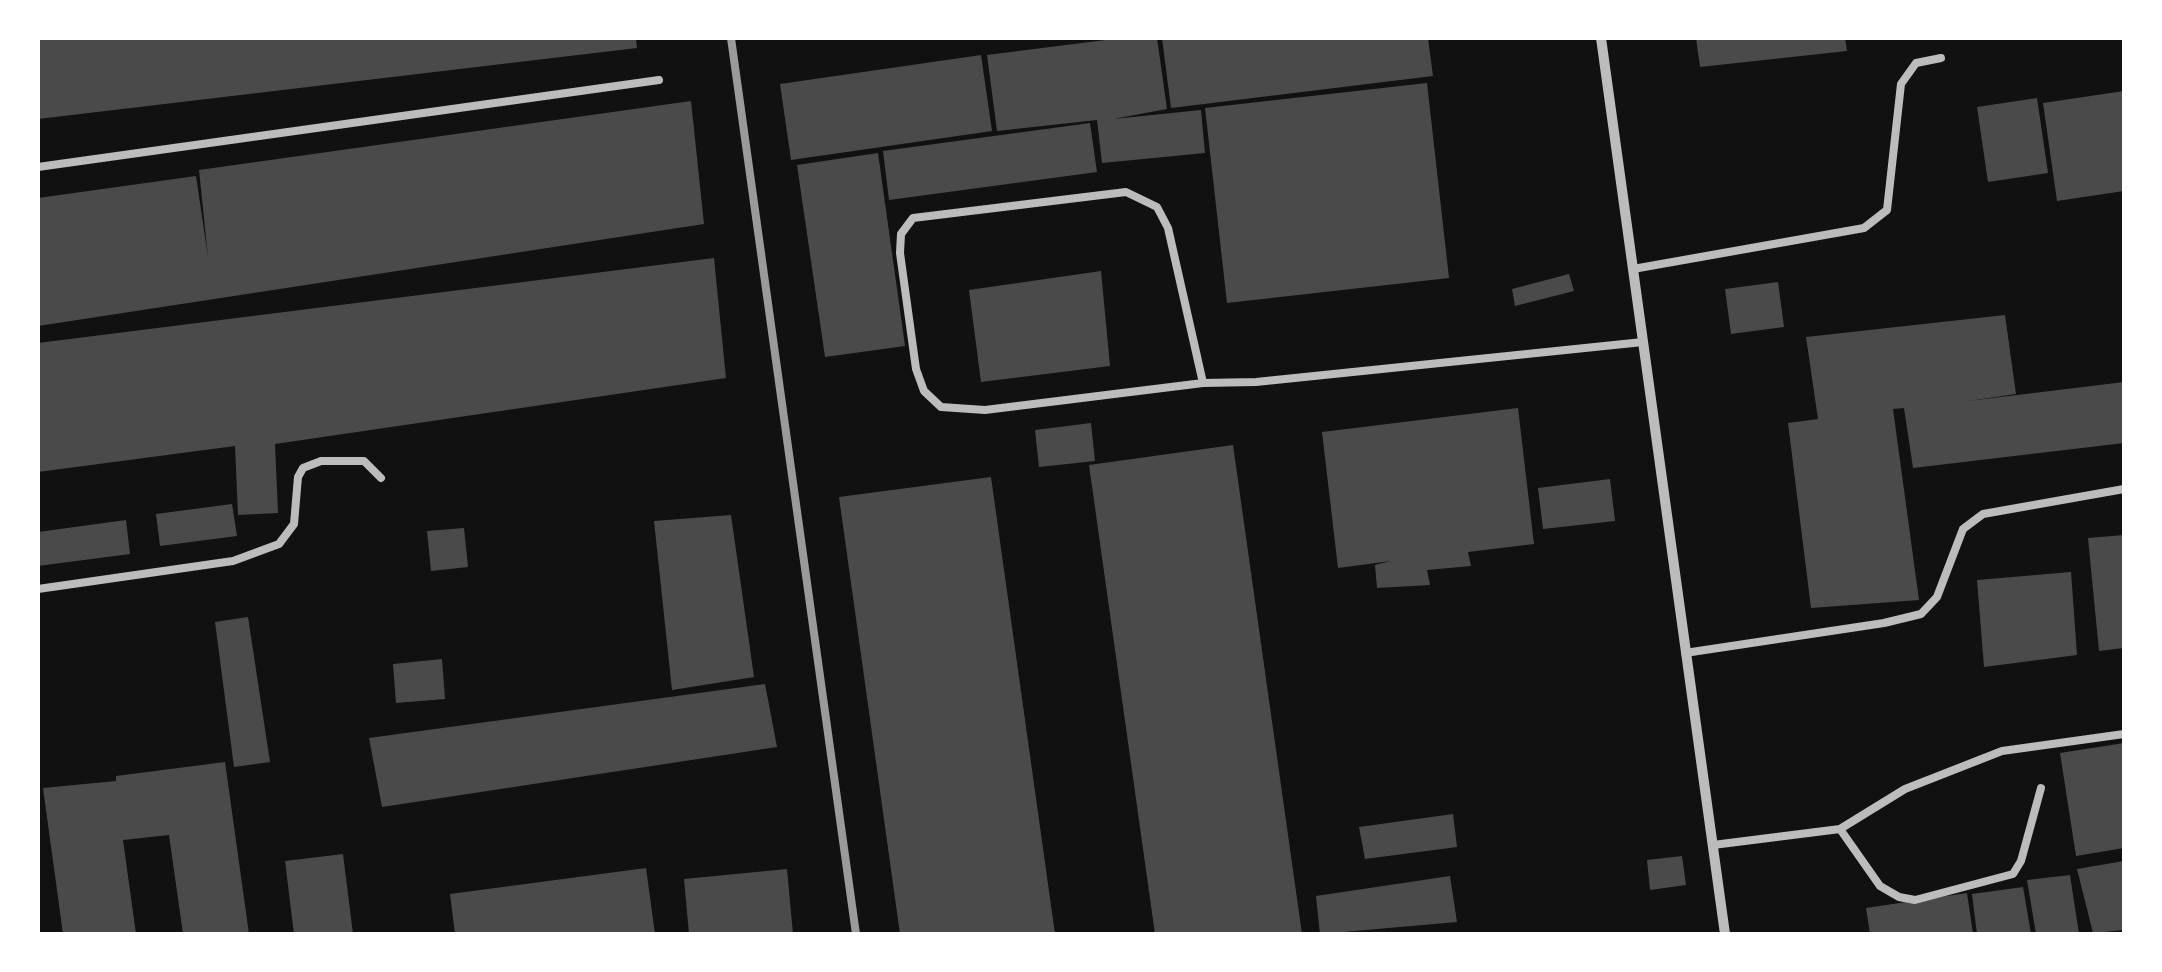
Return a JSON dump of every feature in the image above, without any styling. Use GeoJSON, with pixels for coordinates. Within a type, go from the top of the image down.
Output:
{"type":"FeatureCollection","features":[{"type":"Feature","properties":{"kind":"street"},"geometry":{"type":"LineString","coordinates":[[1602,38],[1725,934]]}},
{"type":"Feature","properties":{"kind":"lane"},"geometry":{"type":"LineString","coordinates":[[1633,269],[1864,228],[1887,210],[1900,84],[1916,63],[1941,58]]}},
{"type":"Feature","properties":{"kind":"lane"},"geometry":{"type":"LineString","coordinates":[[38,167],[659,80]]}},
{"type":"Feature","properties":{"kind":"lane"},"geometry":{"type":"LineString","coordinates":[[1203,383],[1168,228],[1158,207],[1126,192],[914,218],[901,234],[900,253],[916,369],[924,391],[941,407],[985,410],[1203,383],[1256,382],[1643,342]]}},
{"type":"Feature","properties":{"kind":"lane"},"geometry":{"type":"LineString","coordinates":[[38,588],[233,561],[280,544],[294,524],[298,477],[303,468],[321,462],[364,461],[381,478]]}},
{"type":"Feature","properties":{"kind":"lane"},"geometry":{"type":"LineString","coordinates":[[1684,653],[1884,624],[1921,614],[1937,597],[1962,529],[1983,514],[2124,489]]}},
{"type":"Feature","properties":{"kind":"lane"},"geometry":{"type":"LineString","coordinates":[[1713,846],[1840,829],[1905,789],[2002,751],[2124,734]]}},
{"type":"Feature","properties":{"kind":"lane"},"geometry":{"type":"LineString","coordinates":[[1840,829],[1880,886],[1899,897],[1915,900],[2013,874],[2021,862],[2041,788]]}},
{"type":"Feature","properties":{"kind":"building"},"geometry":{"type":"Polygon","coordinates":[[[38,38],[636,38],[637,48],[38,119],[38,38]]]}},
{"type":"Feature","properties":{"kind":"building"},"geometry":{"type":"Polygon","coordinates":[[[1121,38],[1157,38],[1167,109],[1113,119],[1201,110],[1205,153],[1102,163],[1097,120],[997,131],[987,55],[1121,38]]]}},
{"type":"Feature","properties":{"kind":"building"},"geometry":{"type":"Polygon","coordinates":[[[1162,38],[1428,38],[1433,76],[1171,108],[1162,38]]]}},
{"type":"Feature","properties":{"kind":"building"},"geometry":{"type":"Polygon","coordinates":[[[1696,38],[1845,38],[1847,51],[1700,67],[1696,38]]]}},
{"type":"Feature","properties":{"kind":"building"},"geometry":{"type":"Polygon","coordinates":[[[981,55],[992,131],[791,160],[780,84],[981,55]]]}},
{"type":"Feature","properties":{"kind":"building"},"geometry":{"type":"Polygon","coordinates":[[[1427,83],[1449,278],[1227,303],[1205,108],[1427,83]]]}},
{"type":"Feature","properties":{"kind":"building"},"geometry":{"type":"Polygon","coordinates":[[[2124,91],[2124,191],[2057,201],[2043,103],[2124,91]]]}},
{"type":"Feature","properties":{"kind":"building"},"geometry":{"type":"Polygon","coordinates":[[[2037,98],[2048,173],[1988,182],[1977,107],[2037,98]]]}},
{"type":"Feature","properties":{"kind":"building"},"geometry":{"type":"Polygon","coordinates":[[[691,101],[704,224],[38,326],[38,198],[196,176],[208,257],[199,170],[691,101]]]}},
{"type":"Feature","properties":{"kind":"building"},"geometry":{"type":"Polygon","coordinates":[[[1090,123],[1097,172],[889,200],[883,151],[1090,123]]]}},
{"type":"Feature","properties":{"kind":"building"},"geometry":{"type":"Polygon","coordinates":[[[878,153],[905,346],[825,357],[797,165],[878,153]]]}},
{"type":"Feature","properties":{"kind":"building"},"geometry":{"type":"Polygon","coordinates":[[[714,258],[726,378],[275,444],[278,513],[238,515],[235,446],[38,472],[38,343],[714,258]]]}},
{"type":"Feature","properties":{"kind":"building"},"geometry":{"type":"Polygon","coordinates":[[[1101,271],[1110,366],[981,382],[969,290],[1101,271]]]}},
{"type":"Feature","properties":{"kind":"building"},"geometry":{"type":"Polygon","coordinates":[[[1569,274],[1574,291],[1515,306],[1512,289],[1569,274]]]}},
{"type":"Feature","properties":{"kind":"building"},"geometry":{"type":"Polygon","coordinates":[[[1778,282],[1784,327],[1731,334],[1725,289],[1778,282]]]}},
{"type":"Feature","properties":{"kind":"building"},"geometry":{"type":"Polygon","coordinates":[[[2005,315],[2016,394],[1968,401],[2124,382],[2124,443],[1913,468],[1904,408],[1893,409],[1919,600],[1811,608],[1788,423],[1818,419],[1806,337],[2005,315]]]}},
{"type":"Feature","properties":{"kind":"building"},"geometry":{"type":"Polygon","coordinates":[[[1518,408],[1534,544],[1468,552],[1471,566],[1427,570],[1430,585],[1377,588],[1375,565],[1391,561],[1338,568],[1322,432],[1518,408]]]}},
{"type":"Feature","properties":{"kind":"building"},"geometry":{"type":"Polygon","coordinates":[[[1091,423],[1095,461],[1039,467],[1035,430],[1091,423]]]}},
{"type":"Feature","properties":{"kind":"building"},"geometry":{"type":"Polygon","coordinates":[[[1233,445],[1302,934],[1155,934],[1089,465],[1233,445]]]}},
{"type":"Feature","properties":{"kind":"building"},"geometry":{"type":"Polygon","coordinates":[[[991,477],[1055,934],[900,934],[839,497],[991,477]]]}},
{"type":"Feature","properties":{"kind":"building"},"geometry":{"type":"Polygon","coordinates":[[[1610,479],[1615,521],[1543,529],[1538,488],[1610,479]]]}},
{"type":"Feature","properties":{"kind":"building"},"geometry":{"type":"Polygon","coordinates":[[[232,504],[237,536],[160,546],[156,514],[232,504]]]}},
{"type":"Feature","properties":{"kind":"building"},"geometry":{"type":"Polygon","coordinates":[[[731,515],[754,677],[672,690],[654,521],[731,515]]]}},
{"type":"Feature","properties":{"kind":"building"},"geometry":{"type":"Polygon","coordinates":[[[126,520],[130,554],[38,566],[38,532],[126,520]]]}},
{"type":"Feature","properties":{"kind":"building"},"geometry":{"type":"Polygon","coordinates":[[[464,528],[468,567],[431,571],[427,531],[464,528]]]}},
{"type":"Feature","properties":{"kind":"building"},"geometry":{"type":"Polygon","coordinates":[[[2124,535],[2124,648],[2099,651],[2088,538],[2124,535]]]}},
{"type":"Feature","properties":{"kind":"building"},"geometry":{"type":"Polygon","coordinates":[[[2071,572],[2077,655],[1984,667],[1977,580],[2071,572]]]}},
{"type":"Feature","properties":{"kind":"building"},"geometry":{"type":"Polygon","coordinates":[[[248,617],[270,762],[234,767],[215,622],[248,617]]]}},
{"type":"Feature","properties":{"kind":"building"},"geometry":{"type":"Polygon","coordinates":[[[442,659],[445,699],[396,703],[393,664],[442,659]]]}},
{"type":"Feature","properties":{"kind":"building"},"geometry":{"type":"Polygon","coordinates":[[[765,684],[777,747],[382,807],[369,738],[765,684]]]}},
{"type":"Feature","properties":{"kind":"building"},"geometry":{"type":"Polygon","coordinates":[[[2124,743],[2124,848],[2076,856],[2060,753],[2124,743]]]}},
{"type":"Feature","properties":{"kind":"building"},"geometry":{"type":"Polygon","coordinates":[[[225,762],[249,934],[183,934],[169,835],[123,840],[136,934],[63,934],[43,788],[116,781],[116,776],[225,762]]]}},
{"type":"Feature","properties":{"kind":"building"},"geometry":{"type":"Polygon","coordinates":[[[1453,814],[1457,847],[1365,859],[1359,827],[1453,814]]]}},
{"type":"Feature","properties":{"kind":"building"},"geometry":{"type":"Polygon","coordinates":[[[343,854],[353,934],[294,934],[285,861],[343,854]]]}},
{"type":"Feature","properties":{"kind":"building"},"geometry":{"type":"Polygon","coordinates":[[[1682,856],[1686,885],[1650,890],[1647,860],[1682,856]]]}},
{"type":"Feature","properties":{"kind":"building"},"geometry":{"type":"Polygon","coordinates":[[[2124,861],[2124,930],[2093,933],[2077,869],[2124,861]]]}},
{"type":"Feature","properties":{"kind":"building"},"geometry":{"type":"Polygon","coordinates":[[[646,868],[655,934],[455,934],[450,894],[646,868]]]}},
{"type":"Feature","properties":{"kind":"building"},"geometry":{"type":"Polygon","coordinates":[[[787,869],[793,934],[689,934],[684,879],[787,869]]]}},
{"type":"Feature","properties":{"kind":"building"},"geometry":{"type":"Polygon","coordinates":[[[2070,875],[2079,934],[2036,934],[2027,880],[2070,875]]]}},
{"type":"Feature","properties":{"kind":"building"},"geometry":{"type":"Polygon","coordinates":[[[1450,876],[1457,922],[1320,934],[1316,896],[1450,876]]]}},
{"type":"Feature","properties":{"kind":"building"},"geometry":{"type":"Polygon","coordinates":[[[2023,887],[2031,934],[1977,934],[1972,894],[2023,887]]]}},
{"type":"Feature","properties":{"kind":"building"},"geometry":{"type":"Polygon","coordinates":[[[1967,893],[1973,934],[1870,934],[1866,908],[1967,893]]]}},
{"type":"Feature","properties":{"kind":"railway"},"geometry":{"type":"LineString","coordinates":[[731,38],[856,934]]}}]}
